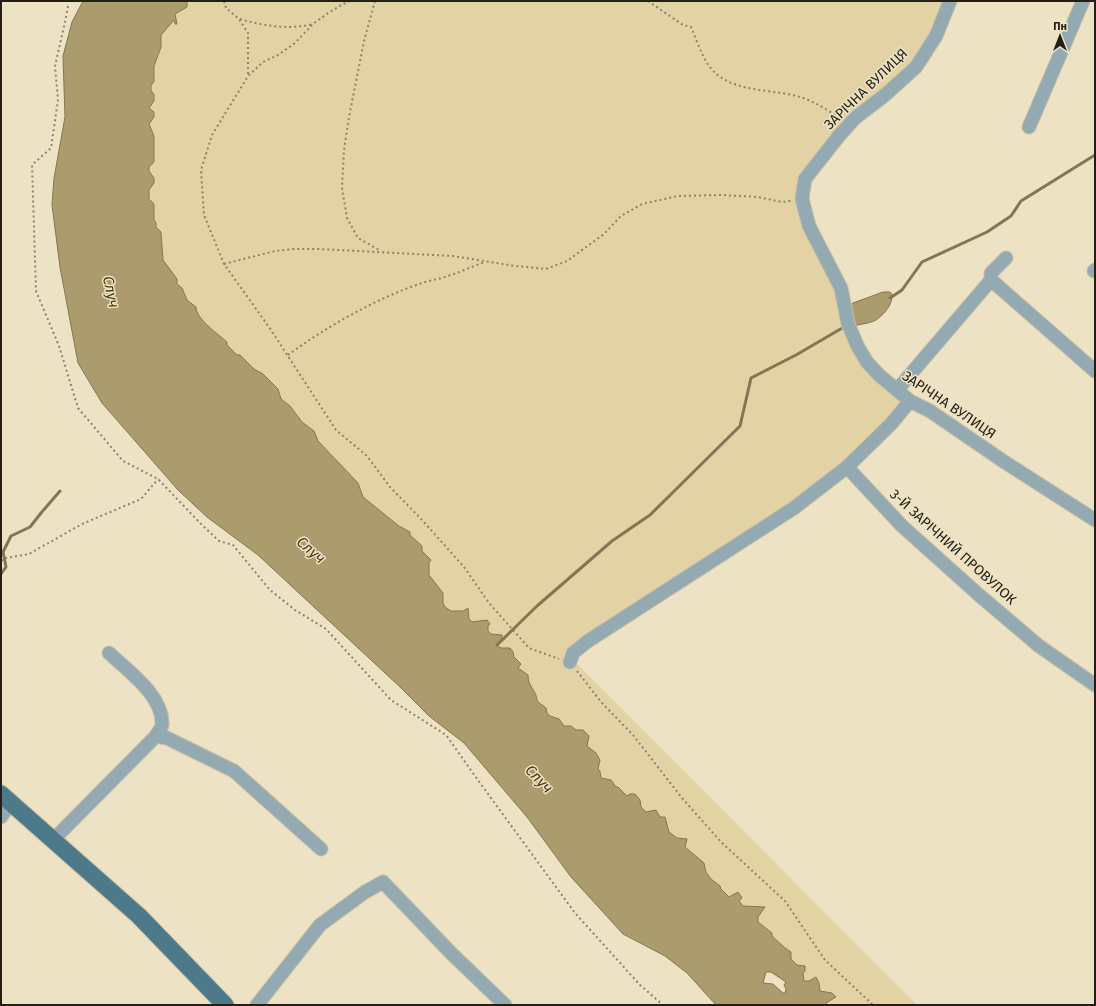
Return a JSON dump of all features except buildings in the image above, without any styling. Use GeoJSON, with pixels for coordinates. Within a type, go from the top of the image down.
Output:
{"type":"FeatureCollection","features":[{"type":"Feature","properties":{"kind":"main road"},"geometry":{"type":"LineString","coordinates":[[6,798],[139,916],[225,1005]]}},
{"type":"Feature","properties":{"kind":"street","name":"ЗАРІЧНА ВУЛИЦЯ"},"geometry":{"type":"LineString","coordinates":[[950,1],[936,36],[916,67],[849,124],[816,163],[805,179],[802,199],[809,226],[841,288],[848,324],[858,347],[879,375],[910,401],[930,411],[1003,462],[1095,520]]}},
{"type":"Feature","properties":{"kind":"street"},"geometry":{"type":"LineString","coordinates":[[1029,127],[1083,1]]}},
{"type":"Feature","properties":{"kind":"street"},"geometry":{"type":"LineString","coordinates":[[897,390],[991,280],[991,272],[1006,258]]}},
{"type":"Feature","properties":{"kind":"street"},"geometry":{"type":"LineString","coordinates":[[991,280],[1095,371]]}},
{"type":"Feature","properties":{"kind":"street"},"geometry":{"type":"LineString","coordinates":[[570,662],[573,653],[588,642],[794,508],[847,467],[891,424],[910,401]]}},
{"type":"Feature","properties":{"kind":"street","name":"3-Й ЗАРІЧНИЙ ПРОВУЛОК"},"geometry":{"type":"LineString","coordinates":[[847,467],[902,526],[979,595],[1039,646],[1095,686]]}},
{"type":"Feature","properties":{"kind":"street"},"geometry":{"type":"LineString","coordinates":[[54,840],[156,736],[162,726],[160,708],[150,691],[109,653]]}},
{"type":"Feature","properties":{"kind":"street"},"geometry":{"type":"LineString","coordinates":[[156,736],[167,738],[234,771],[321,849]]}},
{"type":"Feature","properties":{"kind":"street"},"geometry":{"type":"LineString","coordinates":[[1,817],[6,798]]}},
{"type":"Feature","properties":{"kind":"street"},"geometry":{"type":"LineString","coordinates":[[257,1005],[320,925],[365,892],[383,882],[451,953],[505,1005]]}},
{"type":"Feature","properties":{"kind":"path"},"geometry":{"type":"LineString","coordinates":[[224,1],[226,8],[239,19],[248,33],[248,76]]}},
{"type":"Feature","properties":{"kind":"path"},"geometry":{"type":"LineString","coordinates":[[350,1],[343,2],[313,24],[294,44],[278,55],[262,62],[248,76],[212,135],[201,170],[204,215],[224,264],[288,355],[336,430],[367,456],[390,487],[423,521],[464,568],[489,604],[529,648],[570,662],[601,702],[633,735],[682,798],[721,842],[785,901],[825,960],[872,1005]]}},
{"type":"Feature","properties":{"kind":"path"},"geometry":{"type":"LineString","coordinates":[[374,1],[364,41],[349,117],[344,150],[342,188],[347,218],[358,238],[382,252]]}},
{"type":"Feature","properties":{"kind":"path"},"geometry":{"type":"LineString","coordinates":[[648,1],[683,25],[690,27],[709,66],[722,78],[737,86],[800,97],[819,105],[849,124]]}},
{"type":"Feature","properties":{"kind":"path"},"geometry":{"type":"LineString","coordinates":[[68,6],[55,66],[58,100],[51,148],[32,165],[36,291],[59,346],[78,408],[123,461],[158,479],[202,525],[220,541],[233,546],[270,590],[295,610],[326,629],[391,700],[446,735],[574,913],[640,985],[663,1005]]}},
{"type":"Feature","properties":{"kind":"path"},"geometry":{"type":"LineString","coordinates":[[239,19],[272,27],[294,27],[313,24]]}},
{"type":"Feature","properties":{"kind":"path"},"geometry":{"type":"LineString","coordinates":[[224,264],[275,251],[319,249],[453,256],[515,266],[546,269],[567,261],[604,234],[621,216],[642,204],[678,196],[722,195],[758,197],[782,202],[802,199]]}},
{"type":"Feature","properties":{"kind":"path"},"geometry":{"type":"LineString","coordinates":[[288,355],[316,336],[382,300],[421,283],[449,276],[486,261]]}},
{"type":"Feature","properties":{"kind":"path"},"geometry":{"type":"LineString","coordinates":[[1,561],[6,558],[30,554],[82,524],[141,499],[158,479]]}},
{"type":"Feature","properties":{"kind":"shaded area"},"geometry":{"type":"Polygon","coordinates":[[[187,1],[950,1],[916,67],[816,163],[802,199],[841,288],[858,347],[910,401],[847,467],[566,653],[917,1005],[826,1004],[835,997],[832,993],[820,991],[819,983],[804,981],[803,973],[805,966],[797,965],[791,959],[791,952],[772,936],[772,933],[758,921],[758,917],[765,908],[743,906],[739,900],[729,897],[720,889],[720,886],[711,879],[706,872],[704,863],[669,832],[665,817],[646,813],[618,787],[600,778],[596,753],[586,746],[576,730],[564,726],[559,719],[546,713],[546,708],[537,701],[537,696],[518,668],[510,648],[501,648],[488,631],[488,626],[472,623],[463,611],[451,611],[445,607],[443,603],[443,593],[429,575],[429,563],[431,560],[422,551],[422,546],[410,535],[410,532],[363,497],[358,483],[318,441],[314,431],[302,422],[290,406],[281,399],[278,389],[263,374],[254,369],[240,355],[237,355],[227,345],[227,342],[203,321],[197,312],[196,307],[187,300],[182,288],[177,284],[177,279],[163,260],[161,232],[156,227],[154,220],[154,204],[149,199],[149,190],[154,183],[149,167],[154,162],[154,136],[149,124],[151,84],[154,82],[154,66],[161,47],[161,35],[174,20],[175,14],[187,7],[187,1]]]}},
{"type":"Feature","properties":{"kind":"water","name":"Случ"},"geometry":{"type":"Polygon","coordinates":[[[83,1],[187,1],[187,7],[175,14],[177,24],[175,24],[174,20],[161,35],[161,47],[154,66],[154,82],[151,85],[151,91],[154,94],[154,101],[149,108],[154,112],[154,117],[149,124],[154,136],[154,162],[149,167],[149,171],[154,178],[154,183],[149,190],[149,199],[154,204],[154,220],[156,227],[161,232],[163,260],[177,279],[177,284],[182,288],[187,300],[196,307],[197,312],[203,321],[227,342],[227,345],[237,355],[240,355],[254,369],[263,374],[278,389],[281,399],[290,406],[302,422],[314,431],[318,441],[358,483],[363,497],[399,526],[410,532],[410,535],[422,546],[422,551],[431,560],[429,563],[429,575],[443,593],[443,603],[445,607],[451,611],[463,611],[468,608],[469,619],[472,622],[487,620],[490,624],[488,626],[488,631],[491,634],[502,635],[502,640],[497,645],[501,648],[510,648],[513,652],[514,657],[521,664],[518,668],[528,675],[529,683],[536,694],[537,701],[546,708],[547,713],[550,716],[559,719],[564,726],[571,726],[576,730],[583,730],[589,736],[587,746],[596,753],[600,760],[598,769],[600,771],[601,778],[611,780],[616,787],[618,787],[627,796],[630,794],[635,794],[640,800],[641,807],[646,812],[656,810],[660,817],[665,817],[669,832],[677,838],[687,839],[685,847],[704,863],[706,872],[711,879],[720,886],[729,897],[738,892],[742,898],[739,901],[743,906],[765,907],[758,917],[758,922],[772,933],[772,936],[791,952],[791,959],[797,965],[805,966],[805,971],[803,973],[804,981],[809,981],[816,977],[819,983],[820,991],[832,993],[836,997],[826,1003],[828,1005],[716,1005],[687,973],[665,956],[623,934],[571,877],[527,817],[464,743],[429,716],[399,686],[258,555],[207,517],[178,490],[102,403],[78,363],[60,267],[52,205],[54,178],[65,117],[63,56],[72,22],[83,1]],[[766,972],[763,983],[773,984],[785,993],[786,989],[784,985],[786,982],[771,972],[766,972]]]}},
{"type":"Feature","properties":{"kind":"water"},"geometry":{"type":"Polygon","coordinates":[[[883,292],[890,292],[892,294],[891,302],[885,312],[874,321],[854,326],[848,308],[853,303],[883,292]]]}},
{"type":"Feature","properties":{"kind":"waterway"},"geometry":{"type":"LineString","coordinates":[[890,298],[902,290],[922,262],[987,232],[1011,216],[1021,201],[1095,155]]}},
{"type":"Feature","properties":{"kind":"waterway"},"geometry":{"type":"LineString","coordinates":[[497,645],[537,606],[612,541],[650,515],[740,426],[751,378],[796,355],[844,327]]}},
{"type":"Feature","properties":{"kind":"waterway"},"geometry":{"type":"LineString","coordinates":[[1,574],[6,567],[3,552],[11,536],[30,527],[60,491]]}}]}
